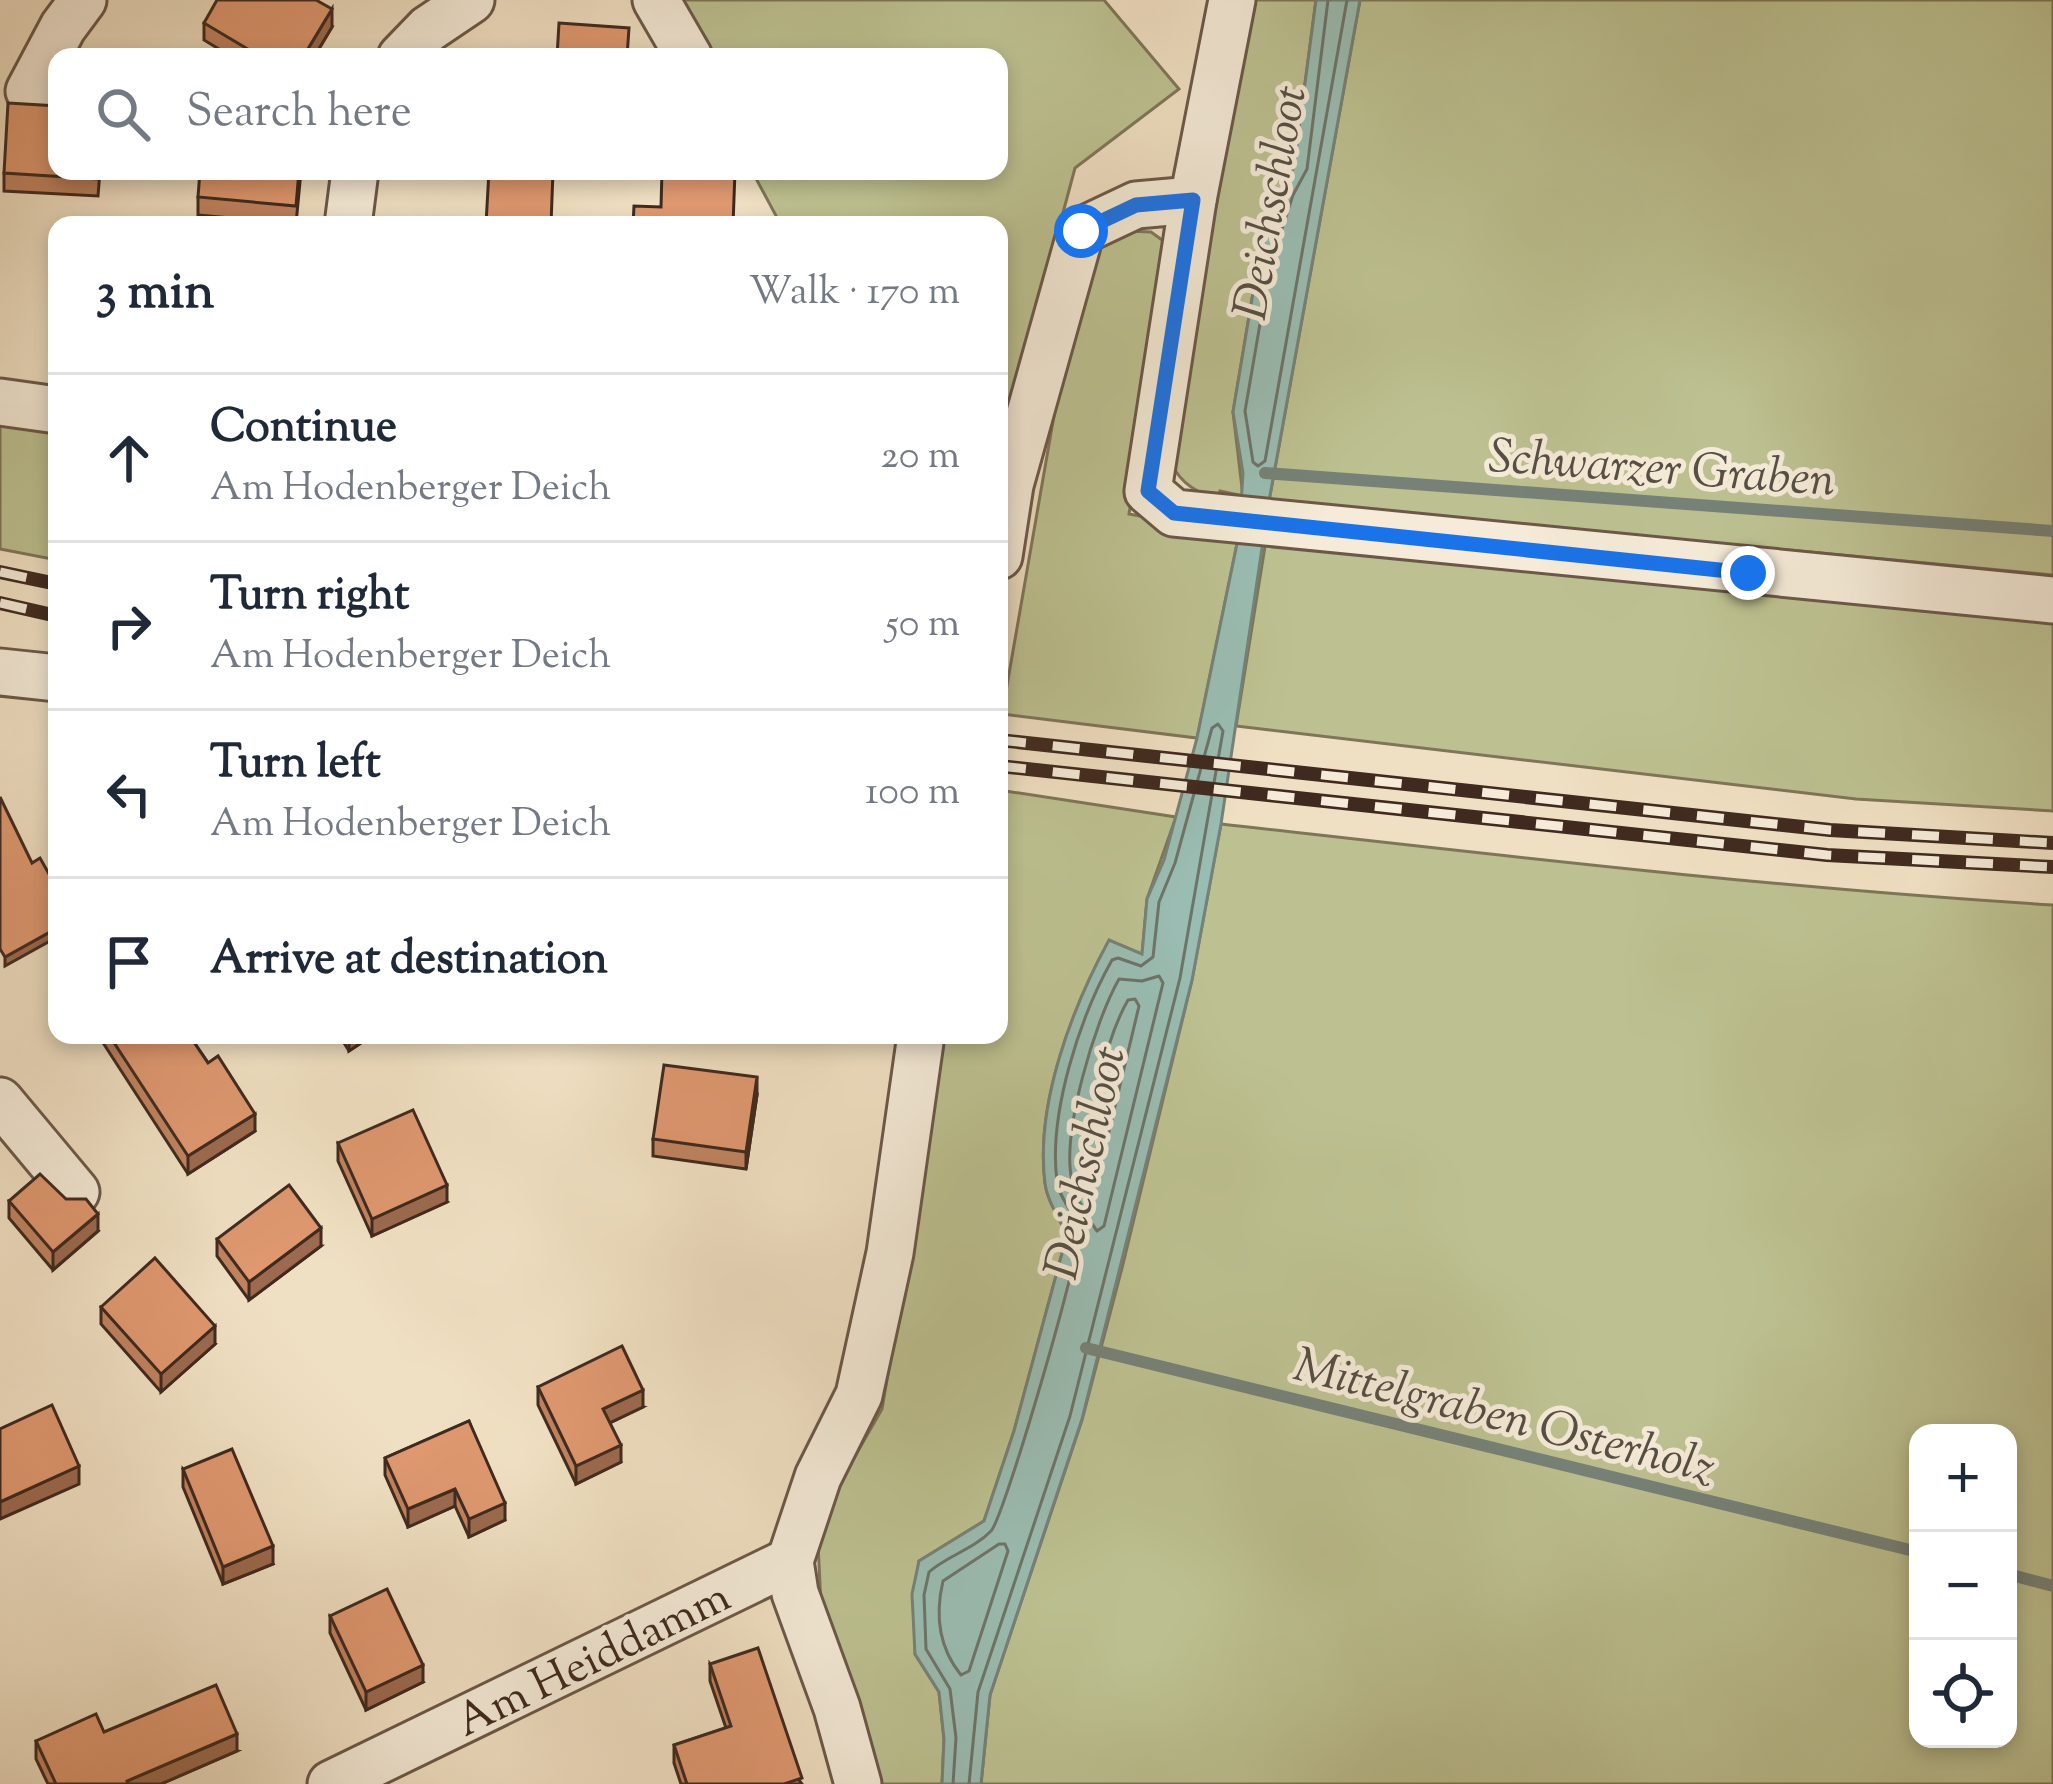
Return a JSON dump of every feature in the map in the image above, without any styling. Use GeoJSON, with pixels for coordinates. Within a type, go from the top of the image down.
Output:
{"type":"FeatureCollection","features":[{"type":"Feature","properties":{"kind":"street"},"geometry":{"type":"LineString","coordinates":[[52,48],[83,0]]}},
{"type":"Feature","properties":{"kind":"street"},"geometry":{"type":"LineString","coordinates":[[410,48],[428,29],[471,0]]}},
{"type":"Feature","properties":{"kind":"street"},"geometry":{"type":"LineString","coordinates":[[656,0],[684,48]]}},
{"type":"Feature","properties":{"kind":"street"},"geometry":{"type":"LineString","coordinates":[[1232,0],[1193,200],[1148,491],[1174,513],[2053,600]]}},
{"type":"Feature","properties":{"kind":"street"},"geometry":{"type":"LineString","coordinates":[[48,56],[29,92],[48,93]]}},
{"type":"Feature","properties":{"kind":"street"},"geometry":{"type":"LineString","coordinates":[[349,216],[354,180]]}},
{"type":"Feature","properties":{"kind":"street"},"geometry":{"type":"LineString","coordinates":[[1008,474],[1081,231],[1136,205],[1193,200]]}},
{"type":"Feature","properties":{"kind":"street"},"geometry":{"type":"LineString","coordinates":[[0,402],[48,409]]}},
{"type":"Feature","properties":{"kind":"street"},"geometry":{"type":"LineString","coordinates":[[0,672],[48,677]]}},
{"type":"Feature","properties":{"kind":"street"},"geometry":{"type":"LineString","coordinates":[[858,1784],[837,1708],[795,1593],[790,1561],[818,1478],[859,1395],[890,1253],[920,1044]]}},
{"type":"Feature","properties":{"kind":"street"},"geometry":{"type":"LineString","coordinates":[[0,1101],[76,1192]]}},
{"type":"Feature","properties":{"kind":"street","name":"Am Heiddamm"},"geometry":{"type":"LineString","coordinates":[[331,1784],[790,1561]]}},
{"type":"Feature","properties":{"kind":"green space"},"geometry":{"type":"Polygon","coordinates":[[[659,0],[1104,0],[1179,89],[1075,168],[1008,408],[1008,216],[776,216],[757,180],[1008,180],[1008,48],[685,48],[659,0]]]}},
{"type":"Feature","properties":{"kind":"green space"},"geometry":{"type":"Polygon","coordinates":[[[1253,0],[1316,0],[1294,167],[1258,263],[1233,412],[1243,496],[1220,491],[1216,500],[1186,483],[1167,454],[1253,0]]]}},
{"type":"Feature","properties":{"kind":"green space"},"geometry":{"type":"Polygon","coordinates":[[[1360,0],[2053,0],[2053,575],[1269,501],[1360,0]]]}},
{"type":"Feature","properties":{"kind":"green space"},"geometry":{"type":"Polygon","coordinates":[[[1127,231],[1151,232],[1169,245],[1160,334],[1129,514],[1239,534],[1197,738],[1008,715],[1008,680],[1078,278],[1105,238],[1127,231]]]}},
{"type":"Feature","properties":{"kind":"green space"},"geometry":{"type":"Polygon","coordinates":[[[0,415],[48,422],[48,558],[0,549],[0,415]]]}},
{"type":"Feature","properties":{"kind":"green space"},"geometry":{"type":"Polygon","coordinates":[[[1267,534],[2053,623],[2053,811],[1856,799],[1236,726],[1267,534]]]}},
{"type":"Feature","properties":{"kind":"green space"},"geometry":{"type":"Polygon","coordinates":[[[1008,791],[1176,817],[1147,899],[1142,955],[1109,941],[1059,1058],[1043,1153],[1046,1189],[1067,1235],[1014,1431],[984,1521],[919,1561],[915,1654],[939,1692],[942,1784],[879,1784],[821,1606],[818,1543],[838,1486],[882,1409],[943,1044],[1008,1044],[1008,791]]]}},
{"type":"Feature","properties":{"kind":"green space"},"geometry":{"type":"Polygon","coordinates":[[[1221,824],[1741,880],[2053,905],[2053,1784],[981,1784],[990,1695],[1082,1420],[1192,980],[1221,824]]]}},
{"type":"Feature","properties":{"kind":"water","name":"Deichschloot"},"geometry":{"type":"Polygon","coordinates":[[[1316,0],[1360,0],[1269,501],[1221,824],[1192,980],[1082,1419],[990,1695],[981,1784],[942,1784],[939,1692],[915,1654],[912,1594],[919,1561],[984,1521],[1014,1431],[1067,1235],[1046,1190],[1043,1153],[1059,1058],[1109,940],[1142,954],[1147,899],[1164,860],[1197,738],[1239,534],[1243,473],[1233,412],[1258,263],[1281,190],[1294,167],[1316,0]]]}},
{"type":"Feature","properties":{"kind":"building"},"geometry":{"type":"Polygon","coordinates":[[[217,0],[316,0],[332,9],[308,48],[246,48],[204,23],[217,0]]]}},
{"type":"Feature","properties":{"kind":"building"},"geometry":{"type":"Polygon","coordinates":[[[559,23],[629,28],[628,48],[558,48],[559,23]]]}},
{"type":"Feature","properties":{"kind":"building"},"geometry":{"type":"Polygon","coordinates":[[[8,103],[48,105],[48,176],[4,173],[8,103]]]}},
{"type":"Feature","properties":{"kind":"building"},"geometry":{"type":"Polygon","coordinates":[[[199,180],[298,180],[296,206],[198,197],[199,180]]]}},
{"type":"Feature","properties":{"kind":"building"},"geometry":{"type":"Polygon","coordinates":[[[488,180],[553,180],[551,216],[486,216],[488,180]]]}},
{"type":"Feature","properties":{"kind":"building"},"geometry":{"type":"Polygon","coordinates":[[[662,180],[735,180],[733,216],[633,216],[634,206],[661,207],[662,180]]]}},
{"type":"Feature","properties":{"kind":"building"},"geometry":{"type":"Polygon","coordinates":[[[0,797],[32,863],[40,858],[48,872],[48,933],[5,957],[0,949],[0,797]]]}},
{"type":"Feature","properties":{"kind":"building"},"geometry":{"type":"Polygon","coordinates":[[[115,1044],[195,1044],[208,1063],[218,1056],[255,1114],[188,1156],[115,1044]]]}},
{"type":"Feature","properties":{"kind":"building"},"geometry":{"type":"Polygon","coordinates":[[[664,1065],[757,1077],[746,1152],[653,1139],[664,1065]]]}},
{"type":"Feature","properties":{"kind":"building"},"geometry":{"type":"Polygon","coordinates":[[[413,1110],[447,1185],[372,1219],[338,1143],[413,1110]]]}},
{"type":"Feature","properties":{"kind":"building"},"geometry":{"type":"Polygon","coordinates":[[[40,1174],[66,1199],[86,1199],[98,1214],[53,1252],[9,1201],[40,1174]]]}},
{"type":"Feature","properties":{"kind":"building"},"geometry":{"type":"Polygon","coordinates":[[[289,1185],[321,1228],[249,1282],[217,1239],[289,1185]]]}},
{"type":"Feature","properties":{"kind":"building"},"geometry":{"type":"Polygon","coordinates":[[[155,1258],[215,1326],[161,1374],[101,1307],[155,1258]]]}},
{"type":"Feature","properties":{"kind":"building"},"geometry":{"type":"Polygon","coordinates":[[[622,1346],[643,1390],[603,1409],[621,1445],[576,1466],[538,1387],[622,1346]]]}},
{"type":"Feature","properties":{"kind":"building"},"geometry":{"type":"Polygon","coordinates":[[[52,1405],[79,1466],[0,1502],[0,1429],[52,1405]]]}},
{"type":"Feature","properties":{"kind":"building"},"geometry":{"type":"Polygon","coordinates":[[[469,1421],[505,1503],[469,1519],[455,1489],[408,1509],[385,1458],[469,1421]]]}},
{"type":"Feature","properties":{"kind":"building"},"geometry":{"type":"Polygon","coordinates":[[[232,1449],[273,1546],[223,1567],[183,1469],[232,1449]]]}},
{"type":"Feature","properties":{"kind":"building"},"geometry":{"type":"Polygon","coordinates":[[[387,1589],[423,1665],[366,1692],[330,1616],[387,1589]]]}},
{"type":"Feature","properties":{"kind":"building"},"geometry":{"type":"Polygon","coordinates":[[[758,1648],[802,1778],[784,1784],[687,1784],[674,1745],[731,1726],[710,1664],[758,1648]]]}},
{"type":"Feature","properties":{"kind":"building"},"geometry":{"type":"Polygon","coordinates":[[[216,1685],[237,1734],[128,1784],[56,1784],[36,1741],[96,1714],[104,1732],[216,1685]]]}},
{"type":"Feature","properties":{"kind":"waterway","name":"Schwarzer Graben"},"geometry":{"type":"LineString","coordinates":[[1265,473],[2053,531]]}},
{"type":"Feature","properties":{"kind":"waterway","name":"Mittelgraben Osterholz"},"geometry":{"type":"LineString","coordinates":[[1086,1348],[1909,1550]]}},
{"type":"Feature","properties":{"kind":"waterway","name":"Mittelgraben Osterholz"},"geometry":{"type":"LineString","coordinates":[[2017,1576],[2053,1586]]}},
{"type":"Feature","properties":{"kind":"railway"},"geometry":{"type":"LineString","coordinates":[[0,572],[48,582]]}},
{"type":"Feature","properties":{"kind":"railway"},"geometry":{"type":"LineString","coordinates":[[0,603],[48,614]]}},
{"type":"Feature","properties":{"kind":"railway"},"geometry":{"type":"LineString","coordinates":[[1008,741],[1830,830],[2053,843]]}},
{"type":"Feature","properties":{"kind":"railway"},"geometry":{"type":"LineString","coordinates":[[1008,767],[1827,855],[2053,867]]}},
{"type":"Feature","properties":{"kind":"route"},"geometry":{"type":"LineString","coordinates":[[1081,231],[1136,205],[1193,200],[1148,491],[1174,513],[1748,573]]}}]}
